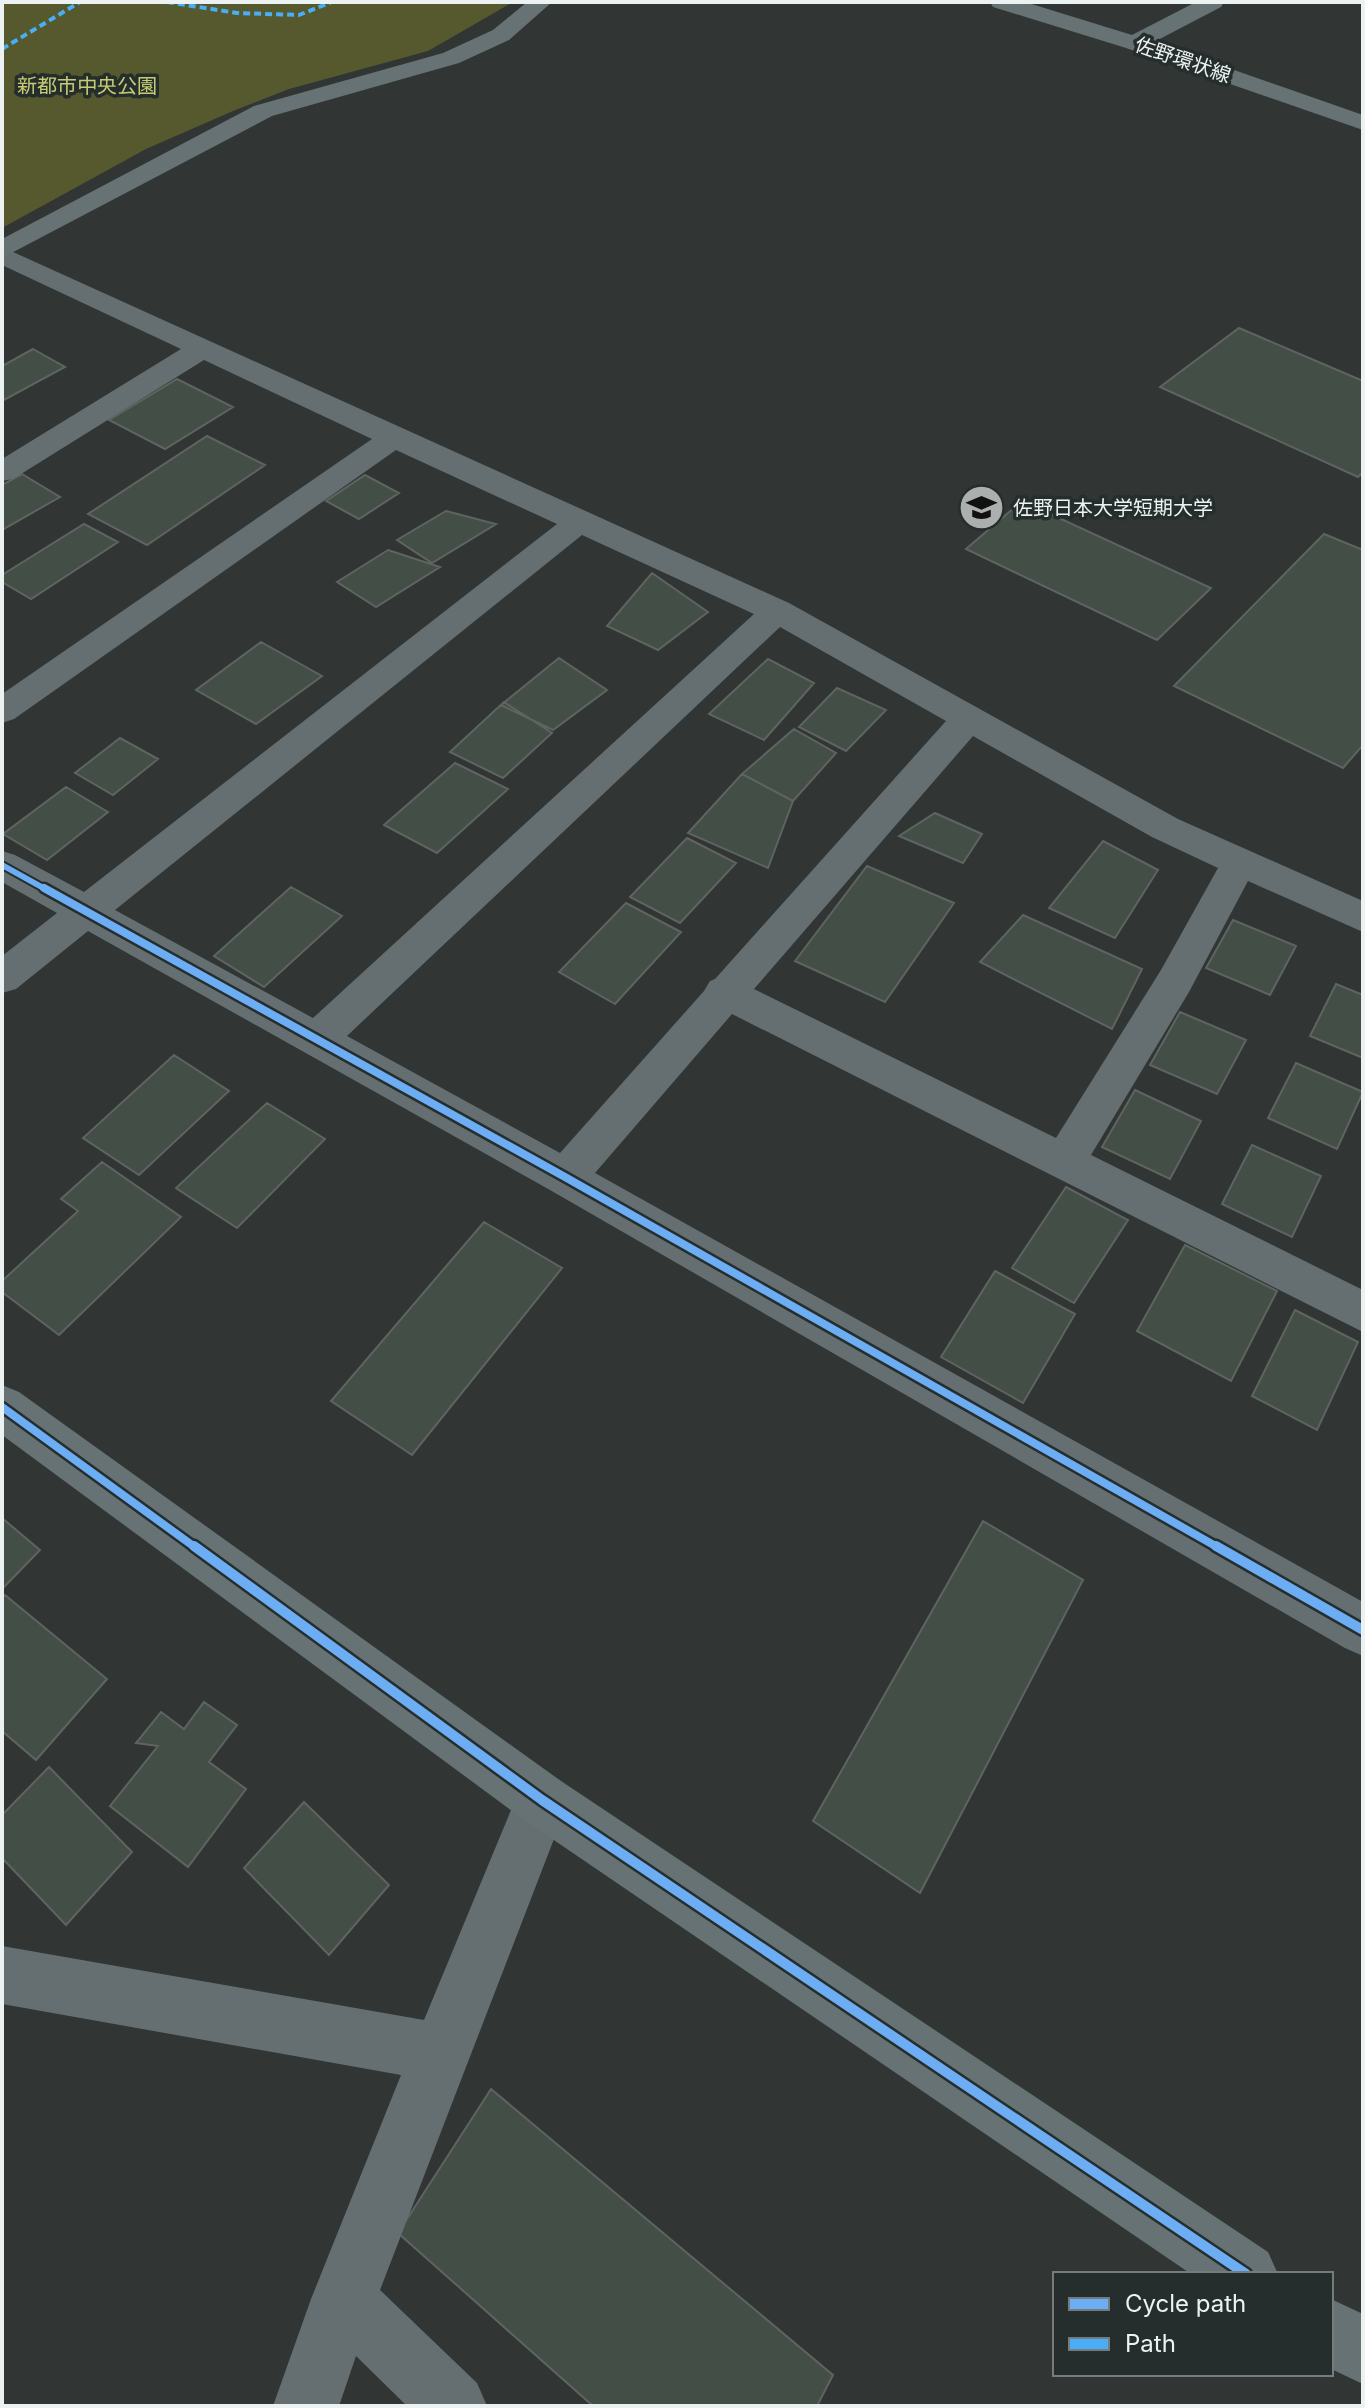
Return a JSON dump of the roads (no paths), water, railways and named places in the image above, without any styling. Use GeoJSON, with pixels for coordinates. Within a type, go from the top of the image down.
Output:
{"type":"FeatureCollection","features":[{"type":"Feature","properties":{"kind":"street"},"geometry":{"type":"LineString","coordinates":[[2,253],[263,111],[451,58],[501,35],[541,2]]}},
{"type":"Feature","properties":{"kind":"street","name":"佐野環状線"},"geometry":{"type":"LineString","coordinates":[[1001,2],[1134,43],[1363,123]]}},
{"type":"Feature","properties":{"kind":"street"},"geometry":{"type":"LineString","coordinates":[[1134,43],[1213,2]]}},
{"type":"Feature","properties":{"kind":"street"},"geometry":{"type":"LineString","coordinates":[[2,253],[394,438],[777,611],[1165,828],[1363,917]]}},
{"type":"Feature","properties":{"kind":"street"},"geometry":{"type":"LineString","coordinates":[[2,472],[202,349]]}},
{"type":"Feature","properties":{"kind":"street"},"geometry":{"type":"LineString","coordinates":[[2,711],[394,438]]}},
{"type":"Feature","properties":{"kind":"street"},"geometry":{"type":"LineString","coordinates":[[2,978],[580,521]]}},
{"type":"Feature","properties":{"kind":"street"},"geometry":{"type":"LineString","coordinates":[[318,1038],[777,611]]}},
{"type":"Feature","properties":{"kind":"street"},"geometry":{"type":"LineString","coordinates":[[565,1177],[724,992],[968,719]]}},
{"type":"Feature","properties":{"kind":"street"},"geometry":{"type":"LineString","coordinates":[[1064,1162],[1175,981],[1240,862]]}},
{"type":"Feature","properties":{"kind":"street"},"geometry":{"type":"LineString","coordinates":[[2,865],[84,913],[318,1038],[1363,1630]]}},
{"type":"Feature","properties":{"kind":"street"},"geometry":{"type":"LineString","coordinates":[[724,992],[1363,1312]]}},
{"type":"Feature","properties":{"kind":"street"},"geometry":{"type":"LineString","coordinates":[[2,1407],[542,1800],[1243,2272]]}},
{"type":"Feature","properties":{"kind":"street"},"geometry":{"type":"LineString","coordinates":[[306,2406],[343,2299],[439,2052],[542,1800]]}},
{"type":"Feature","properties":{"kind":"street"},"geometry":{"type":"LineString","coordinates":[[2,1975],[439,2052]]}},
{"type":"Feature","properties":{"kind":"street"},"geometry":{"type":"LineString","coordinates":[[343,2299],[454,2406]]}},
{"type":"Feature","properties":{"kind":"street"},"geometry":{"type":"LineString","coordinates":[[1333,2332],[1363,2352]]}},
{"type":"Feature","properties":{"kind":"place","name":"佐野日本大学短期大学"},"geometry":{"type":"Point","coordinates":[982,508]}},
{"type":"Feature","properties":{"kind":"park label","name":"新都市中央公園"},"geometry":{"type":"Point","coordinates":[87,86]}}]}
